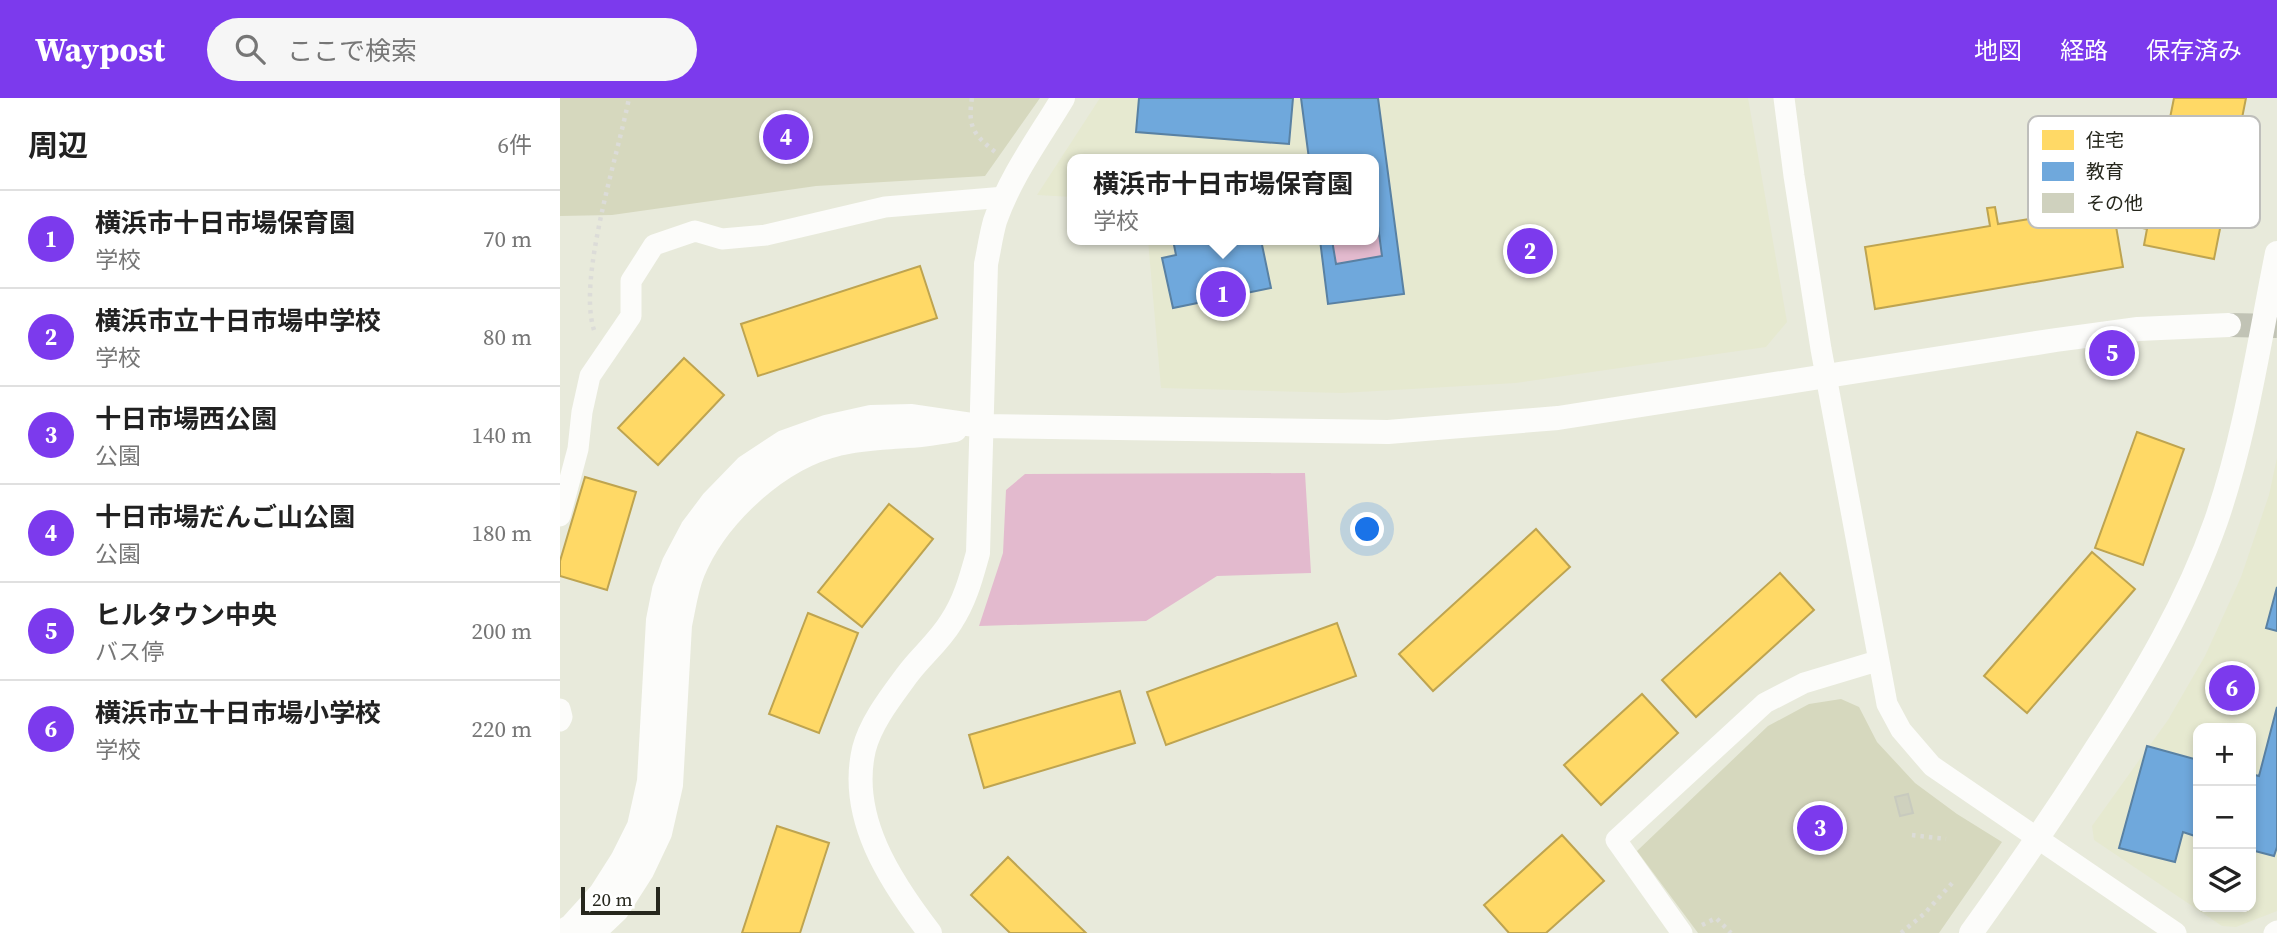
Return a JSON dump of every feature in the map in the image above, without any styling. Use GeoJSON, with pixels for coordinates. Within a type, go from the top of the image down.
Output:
{"type":"FeatureCollection","features":[{"type":"Feature","properties":{"kind":"street"},"geometry":{"type":"LineString","coordinates":[[924,931],[878,855],[865,817],[859,780],[865,747],[880,713],[908,673],[950,624],[967,592],[978,553],[986,264],[995,223],[1005,197],[1018,170],[1063,98]]}},
{"type":"Feature","properties":{"kind":"street"},"geometry":{"type":"LineString","coordinates":[[1784,98],[1826,376],[1887,704],[1901,730],[1932,766],[2176,933]]}},
{"type":"Feature","properties":{"kind":"street"},"geometry":{"type":"LineString","coordinates":[[560,516],[578,449],[590,376],[631,316],[631,281],[654,245],[695,231],[722,239],[766,234],[885,207],[1005,197]]}},
{"type":"Feature","properties":{"kind":"street"},"geometry":{"type":"LineString","coordinates":[[1971,933],[2039,839],[2133,691],[2178,613],[2216,521],[2243,420],[2277,253]]}},
{"type":"Feature","properties":{"kind":"street"},"geometry":{"type":"LineString","coordinates":[[560,933],[571,926],[601,893],[622,860],[639,825],[649,781],[658,620],[664,590],[674,563],[692,529],[713,501],[746,467],[784,442],[826,427],[871,417],[912,416],[980,426],[1388,432],[1558,418],[2138,329],[2229,325]]}},
{"type":"Feature","properties":{"kind":"street"},"geometry":{"type":"LineString","coordinates":[[593,933],[617,910],[642,871],[660,833],[670,785],[680,625],[693,572],[725,519],[757,486],[792,463],[834,444],[871,437],[909,436],[980,426]]}},
{"type":"Feature","properties":{"kind":"street"},"geometry":{"type":"LineString","coordinates":[[1689,931],[1616,840],[1765,703],[1804,683],[1877,661]]}},
{"type":"Feature","properties":{"kind":"street"},"geometry":{"type":"LineString","coordinates":[[560,709],[560,721]]}},
{"type":"Feature","properties":{"kind":"path"},"geometry":{"type":"LineString","coordinates":[[609,348],[597,339],[589,316],[593,265],[629,98]]}},
{"type":"Feature","properties":{"kind":"path"},"geometry":{"type":"LineString","coordinates":[[972,98],[969,119],[981,141],[1018,170]]}},
{"type":"Feature","properties":{"kind":"path"},"geometry":{"type":"LineString","coordinates":[[1912,835],[1946,839]]}},
{"type":"Feature","properties":{"kind":"path"},"geometry":{"type":"LineString","coordinates":[[1901,933],[1924,914],[1955,880]]}},
{"type":"Feature","properties":{"kind":"path"},"geometry":{"type":"LineString","coordinates":[[1689,931],[1716,918],[1731,933]]}},
{"type":"Feature","properties":{"kind":"shaded area"},"geometry":{"type":"Polygon","coordinates":[[[560,98],[1040,98],[985,176],[816,186],[612,215],[560,216],[560,98]]]}},
{"type":"Feature","properties":{"kind":"shaded area"},"geometry":{"type":"Polygon","coordinates":[[[1100,98],[1748,98],[1787,322],[1766,347],[1516,383],[1342,393],[1161,388],[1148,245],[1379,245],[1379,154],[1067,154],[1067,197],[1037,195],[1100,98]]]}},
{"type":"Feature","properties":{"kind":"shaded area"},"geometry":{"type":"Polygon","coordinates":[[[1379,234],[1382,256],[1336,264],[1333,245],[1379,245],[1379,234]]]}},
{"type":"Feature","properties":{"kind":"shaded area"},"geometry":{"type":"Polygon","coordinates":[[[2277,458],[2277,911],[2236,927],[2222,926],[2201,912],[2256,912],[2256,723],[2193,723],[2193,907],[2094,840],[2092,826],[2168,720],[2205,656],[2241,577],[2269,495],[2277,458]]]}},
{"type":"Feature","properties":{"kind":"shaded area"},"geometry":{"type":"Polygon","coordinates":[[[1305,473],[1311,573],[1217,576],[1146,621],[979,626],[1003,553],[1006,490],[1025,474],[1305,473]]]}},
{"type":"Feature","properties":{"kind":"shaded area"},"geometry":{"type":"Polygon","coordinates":[[[1841,699],[1859,707],[1877,742],[1915,783],[2002,842],[1939,933],[1698,933],[1637,851],[1768,726],[1809,704],[1841,699]]]}},
{"type":"Feature","properties":{"kind":"building: 住宅"},"geometry":{"type":"Polygon","coordinates":[[[2174,98],[2246,98],[2242,116],[2170,116],[2174,98]]]}},
{"type":"Feature","properties":{"kind":"building: 住宅"},"geometry":{"type":"Polygon","coordinates":[[[1995,207],[1998,224],[2028,219],[2028,228],[2116,228],[2123,267],[1875,309],[1865,247],[1990,226],[1987,208],[1995,207]]]}},
{"type":"Feature","properties":{"kind":"building: 住宅"},"geometry":{"type":"Polygon","coordinates":[[[2142,228],[2220,228],[2214,259],[2144,245],[2147,229],[2142,228]]]}},
{"type":"Feature","properties":{"kind":"building: 住宅"},"geometry":{"type":"Polygon","coordinates":[[[920,266],[937,318],[758,376],[741,324],[920,266]]]}},
{"type":"Feature","properties":{"kind":"building: 住宅"},"geometry":{"type":"Polygon","coordinates":[[[684,358],[724,395],[658,465],[618,428],[684,358]]]}},
{"type":"Feature","properties":{"kind":"building: 住宅"},"geometry":{"type":"Polygon","coordinates":[[[2137,432],[2184,449],[2143,565],[2095,548],[2137,432]]]}},
{"type":"Feature","properties":{"kind":"building: 住宅"},"geometry":{"type":"Polygon","coordinates":[[[585,477],[636,492],[607,590],[560,576],[560,561],[585,477]]]}},
{"type":"Feature","properties":{"kind":"building: 住宅"},"geometry":{"type":"Polygon","coordinates":[[[889,504],[933,539],[862,627],[818,592],[889,504]]]}},
{"type":"Feature","properties":{"kind":"building: 住宅"},"geometry":{"type":"Polygon","coordinates":[[[1536,529],[1570,567],[1433,691],[1399,654],[1536,529]]]}},
{"type":"Feature","properties":{"kind":"building: 住宅"},"geometry":{"type":"Polygon","coordinates":[[[2092,552],[2135,589],[2027,713],[1984,676],[2092,552]]]}},
{"type":"Feature","properties":{"kind":"building: 住宅"},"geometry":{"type":"Polygon","coordinates":[[[1780,573],[1814,610],[1696,717],[1662,680],[1780,573]]]}},
{"type":"Feature","properties":{"kind":"building: 住宅"},"geometry":{"type":"Polygon","coordinates":[[[808,613],[858,633],[819,733],[769,714],[808,613]]]}},
{"type":"Feature","properties":{"kind":"building: 住宅"},"geometry":{"type":"Polygon","coordinates":[[[1337,623],[1356,676],[1166,745],[1147,692],[1337,623]]]}},
{"type":"Feature","properties":{"kind":"building: 住宅"},"geometry":{"type":"Polygon","coordinates":[[[1120,691],[1135,743],[984,788],[969,735],[1120,691]]]}},
{"type":"Feature","properties":{"kind":"building: 住宅"},"geometry":{"type":"Polygon","coordinates":[[[1642,694],[1678,733],[1601,805],[1564,765],[1642,694]]]}},
{"type":"Feature","properties":{"kind":"building: 住宅"},"geometry":{"type":"Polygon","coordinates":[[[777,826],[829,843],[800,933],[742,933],[777,826]]]}},
{"type":"Feature","properties":{"kind":"building: 住宅"},"geometry":{"type":"Polygon","coordinates":[[[1562,835],[1604,881],[1546,933],[1509,933],[1484,905],[1562,835]]]}},
{"type":"Feature","properties":{"kind":"building: 住宅"},"geometry":{"type":"Polygon","coordinates":[[[1008,857],[1086,933],[1010,933],[971,895],[1008,857]]]}},
{"type":"Feature","properties":{"kind":"building: 教育"},"geometry":{"type":"Polygon","coordinates":[[[1139,98],[1293,98],[1289,144],[1136,132],[1139,98]]]}},
{"type":"Feature","properties":{"kind":"building: 教育"},"geometry":{"type":"Polygon","coordinates":[[[1301,98],[1378,98],[1404,294],[1328,304],[1321,245],[1333,245],[1336,264],[1382,256],[1379,234],[1379,154],[1308,154],[1301,98]]]}},
{"type":"Feature","properties":{"kind":"building: 教育"},"geometry":{"type":"Polygon","coordinates":[[[1174,245],[1262,245],[1271,288],[1173,308],[1162,258],[1176,255],[1174,245]]]}},
{"type":"Feature","properties":{"kind":"building: 教育"},"geometry":{"type":"Polygon","coordinates":[[[2277,587],[2277,631],[2266,628],[2277,587]]]}},
{"type":"Feature","properties":{"kind":"building: 教育"},"geometry":{"type":"Polygon","coordinates":[[[2277,707],[2277,847],[2274,856],[2256,851],[2256,775],[2259,776],[2277,707]]]}},
{"type":"Feature","properties":{"kind":"building: 教育"},"geometry":{"type":"Polygon","coordinates":[[[2147,746],[2193,759],[2193,835],[2183,832],[2175,862],[2119,848],[2147,746]]]}},
{"type":"Feature","properties":{"kind":"building: その他"},"geometry":{"type":"Polygon","coordinates":[[[1908,794],[1913,813],[1900,816],[1895,797],[1908,794]]]}},
{"type":"Feature","properties":{"kind":"tunnel"},"geometry":{"type":"LineString","coordinates":[[2229,325],[2277,326]]}},
{"type":"Feature","properties":{"kind":"place","name":"十日市場だんご山公園"},"geometry":{"type":"Point","coordinates":[786,137]}},
{"type":"Feature","properties":{"kind":"place","name":"横浜市立十日市場中学校"},"geometry":{"type":"Point","coordinates":[1530,251]}},
{"type":"Feature","properties":{"kind":"place","name":"横浜市十日市場保育園"},"geometry":{"type":"Point","coordinates":[1223,294]}},
{"type":"Feature","properties":{"kind":"place","name":"ヒルタウン中央"},"geometry":{"type":"Point","coordinates":[2112,353]}},
{"type":"Feature","properties":{"kind":"place","name":"横浜市立十日市場小学校"},"geometry":{"type":"Point","coordinates":[2232,688]}},
{"type":"Feature","properties":{"kind":"place","name":"十日市場西公園"},"geometry":{"type":"Point","coordinates":[1820,828]}}]}
